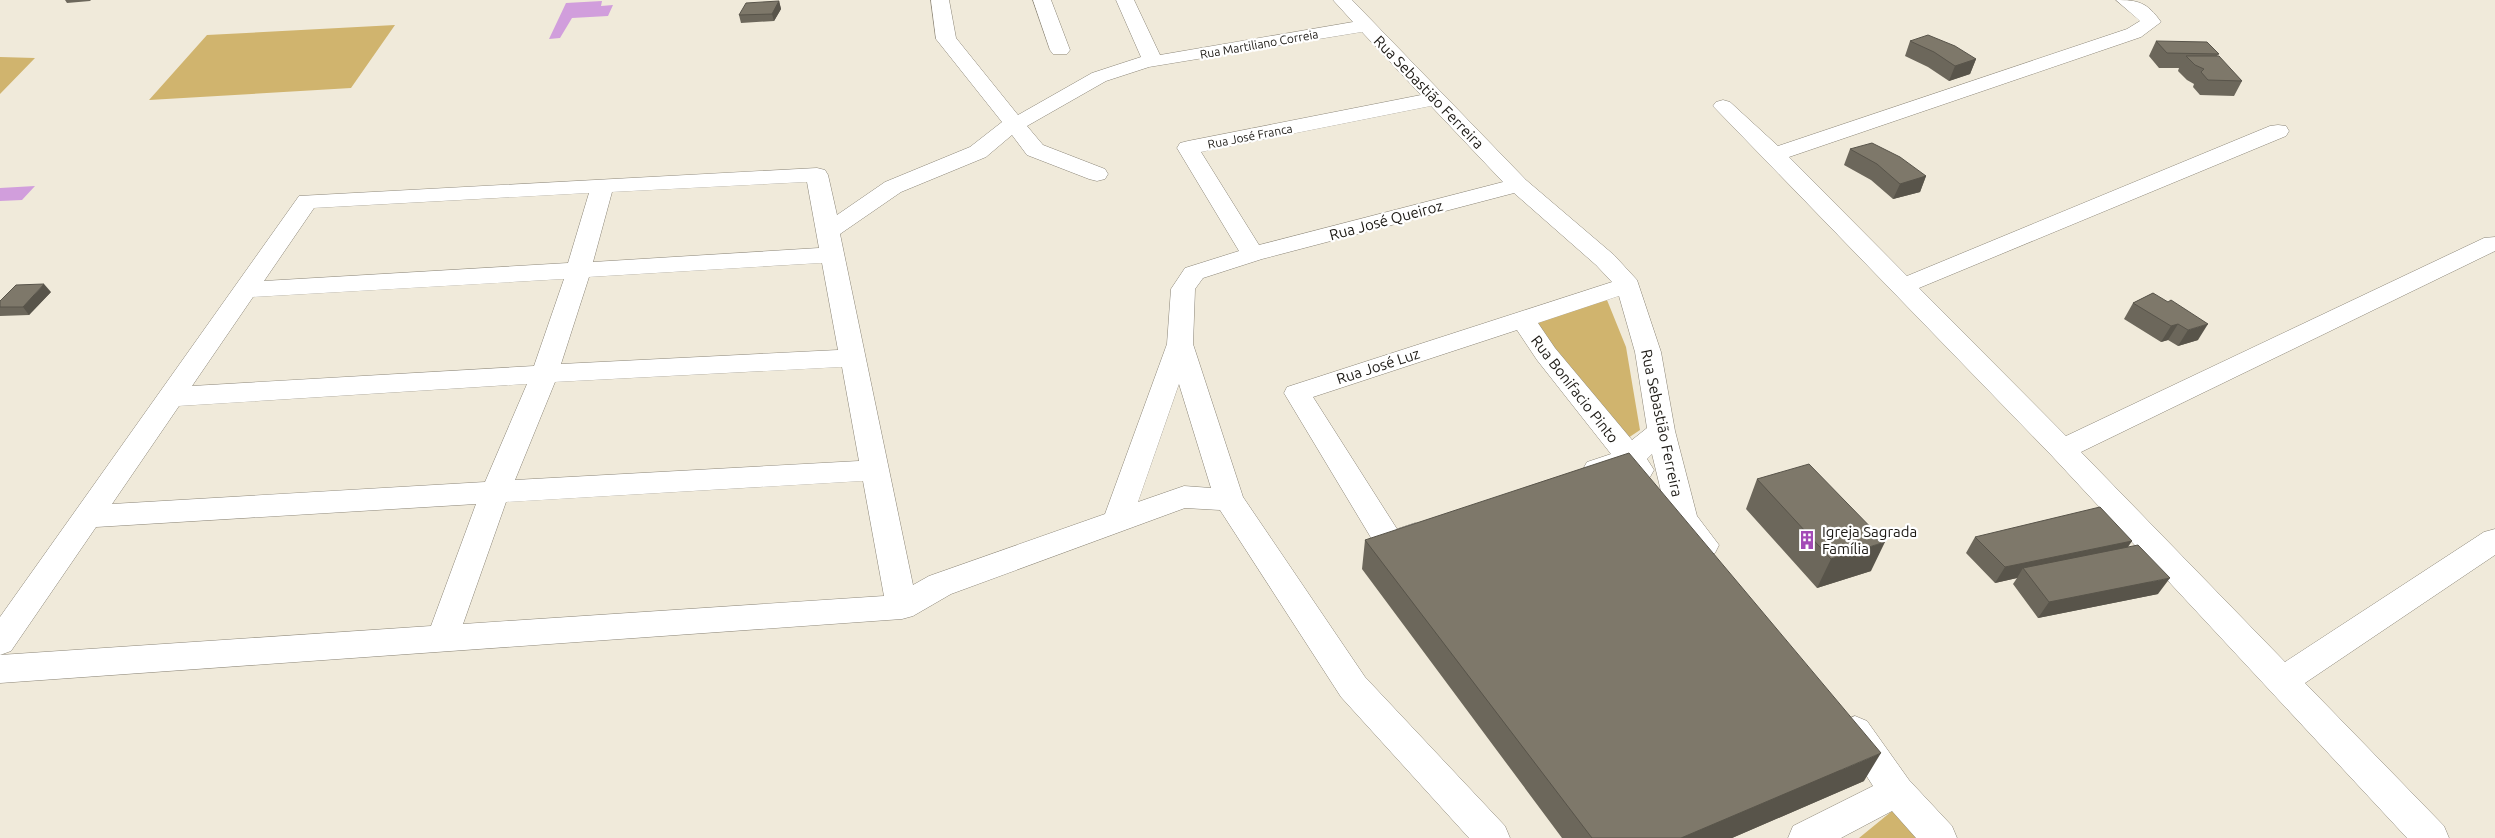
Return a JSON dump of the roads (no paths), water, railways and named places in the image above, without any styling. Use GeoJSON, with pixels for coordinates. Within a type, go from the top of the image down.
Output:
{"type":"FeatureCollection","features":[{"type":"Feature","properties":{"kind":"street"},"geometry":{"type":"LineString","coordinates":[[940,0],[946,39],[1035,150],[1098,174]]}},
{"type":"Feature","properties":{"kind":"street"},"geometry":{"type":"LineString","coordinates":[[1042,0],[1060,50]]}},
{"type":"Feature","properties":{"kind":"street"},"geometry":{"type":"LineString","coordinates":[[1125,0],[1152,61]]}},
{"type":"Feature","properties":{"kind":"street","name":"Rua Sebastião Ferreira"},"geometry":{"type":"LineString","coordinates":[[1342,0],[1434,99],[1518,185],[1605,260],[1628,285],[1648,352],[1661,431],[1683,520],[1721,566]]}},
{"type":"Feature","properties":{"kind":"street"},"geometry":{"type":"LineString","coordinates":[[1774,155],[2134,33],[2151,22],[2125,0]]}},
{"type":"Feature","properties":{"kind":"street","name":"Rua Martiliano Correia"},"geometry":{"type":"LineString","coordinates":[[831,244],[893,187],[978,152],[1014,123],[1027,119],[1099,77],[1152,61],[1366,26]]}},
{"type":"Feature","properties":{"kind":"street","name":"Rua José Franca"},"geometry":{"type":"LineString","coordinates":[[1253,254],[1188,148],[1434,99]]}},
{"type":"Feature","properties":{"kind":"street"},"geometry":{"type":"LineString","coordinates":[[1723,106],[1774,155],[2062,449],[2431,838]]}},
{"type":"Feature","properties":{"kind":"street"},"geometry":{"type":"LineString","coordinates":[[1902,287],[2278,131]]}},
{"type":"Feature","properties":{"kind":"street"},"geometry":{"type":"LineString","coordinates":[[0,642],[307,201],[817,175],[902,607]]}},
{"type":"Feature","properties":{"kind":"street","name":"Rua José Queiroz"},"geometry":{"type":"LineString","coordinates":[[1180,344],[1183,289],[1194,272],[1253,254],[1518,185]]}},
{"type":"Feature","properties":{"kind":"street"},"geometry":{"type":"LineString","coordinates":[[442,639],[495,493],[545,374],[579,269],[602,186]]}},
{"type":"Feature","properties":{"kind":"street"},"geometry":{"type":"LineString","coordinates":[[2062,449],[2492,243]]}},
{"type":"Feature","properties":{"kind":"street"},"geometry":{"type":"LineString","coordinates":[[245,290],[579,269],[831,244]]}},
{"type":"Feature","properties":{"kind":"street","name":"Rua José Luz"},"geometry":{"type":"LineString","coordinates":[[1436,526],[1390,542],[1297,393],[1628,285]]}},
{"type":"Feature","properties":{"kind":"street","name":"Rua Bonifacio Pinto"},"geometry":{"type":"LineString","coordinates":[[1523,318],[1546,354],[1629,458],[1683,520]]}},
{"type":"Feature","properties":{"kind":"street"},"geometry":{"type":"LineString","coordinates":[[1180,344],[1229,500],[1353,687],[1492,838]]}},
{"type":"Feature","properties":{"kind":"street"},"geometry":{"type":"LineString","coordinates":[[1117,521],[1180,344]]}},
{"type":"Feature","properties":{"kind":"street"},"geometry":{"type":"LineString","coordinates":[[170,397],[545,374],[853,358]]}},
{"type":"Feature","properties":{"kind":"street","name":"Rua Bonifacio Pinto"},"geometry":{"type":"LineString","coordinates":[[1574,478],[1629,458],[1661,431]]}},
{"type":"Feature","properties":{"kind":"street"},"geometry":{"type":"LineString","coordinates":[[88,516],[875,470]]}},
{"type":"Feature","properties":{"kind":"street"},"geometry":{"type":"LineString","coordinates":[[0,669],[902,607],[940,585],[1184,497],[1229,500]]}},
{"type":"Feature","properties":{"kind":"street"},"geometry":{"type":"LineString","coordinates":[[2282,680],[2495,540]]}},
{"type":"Feature","properties":{"kind":"street"},"geometry":{"type":"LineString","coordinates":[[1841,711],[1897,791],[1939,838]]}},
{"type":"Feature","properties":{"kind":"street"},"geometry":{"type":"LineString","coordinates":[[1806,838],[1897,791]]}},
{"type":"Feature","properties":{"kind":"place","name":"Igreja Sagrada Família"},"geometry":{"type":"Point","coordinates":[1807,540]}}]}
